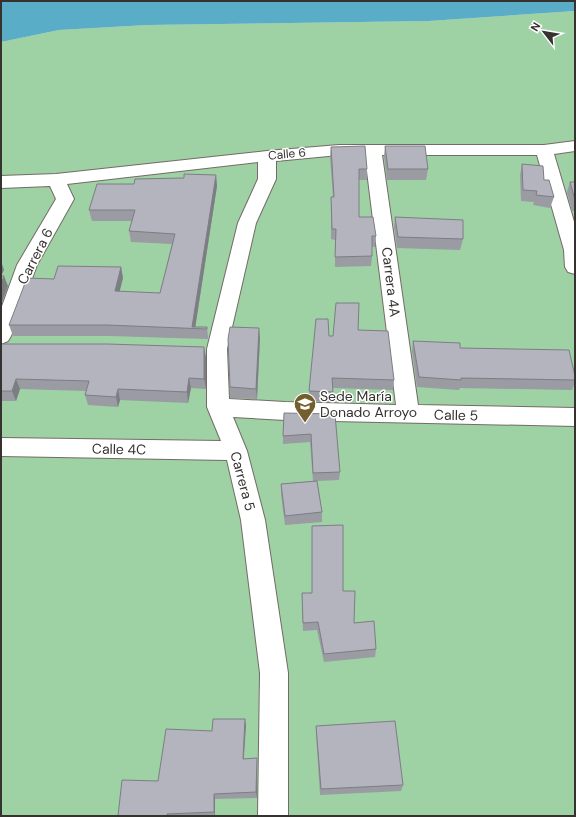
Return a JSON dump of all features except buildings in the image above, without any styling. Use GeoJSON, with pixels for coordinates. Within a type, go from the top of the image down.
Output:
{"type":"FeatureCollection","features":[{"type":"Feature","properties":{"kind":"street","name":"Calle 6"},"geometry":{"type":"LineString","coordinates":[[1,182],[56,180],[267,156],[339,150],[544,150],[575,146]]}},
{"type":"Feature","properties":{"kind":"street","name":"Carrera 4A"},"geometry":{"type":"LineString","coordinates":[[373,150],[408,414]]}},
{"type":"Feature","properties":{"kind":"street"},"geometry":{"type":"LineString","coordinates":[[544,150],[573,250],[575,267]]}},
{"type":"Feature","properties":{"kind":"street","name":"Carrera 5"},"geometry":{"type":"LineString","coordinates":[[267,156],[266,179],[247,223],[218,349],[218,408],[236,451],[253,520],[274,673],[273,816]]}},
{"type":"Feature","properties":{"kind":"street","name":"Carrera 6"},"geometry":{"type":"LineString","coordinates":[[6,342],[27,265],[65,199],[56,180]]}},
{"type":"Feature","properties":{"kind":"street"},"geometry":{"type":"LineString","coordinates":[[194,348],[218,349]]}},
{"type":"Feature","properties":{"kind":"street","name":"Calle 5"},"geometry":{"type":"LineString","coordinates":[[218,408],[285,411],[575,417]]}},
{"type":"Feature","properties":{"kind":"street","name":"Calle 4C"},"geometry":{"type":"LineString","coordinates":[[1,447],[236,451]]}},
{"type":"Feature","properties":{"kind":"green space"},"geometry":{"type":"Polygon","coordinates":[[[575,11],[575,816],[1,816],[1,42],[59,30],[147,25],[429,21],[575,11]]]}},
{"type":"Feature","properties":{"kind":"water"},"geometry":{"type":"Polygon","coordinates":[[[1,1],[575,1],[575,11],[429,21],[147,25],[59,30],[1,42],[1,1]]]}},
{"type":"Feature","properties":{"kind":"place","name":"Sede María Donado Arroyo"},"geometry":{"type":"Point","coordinates":[305,424]}}]}
